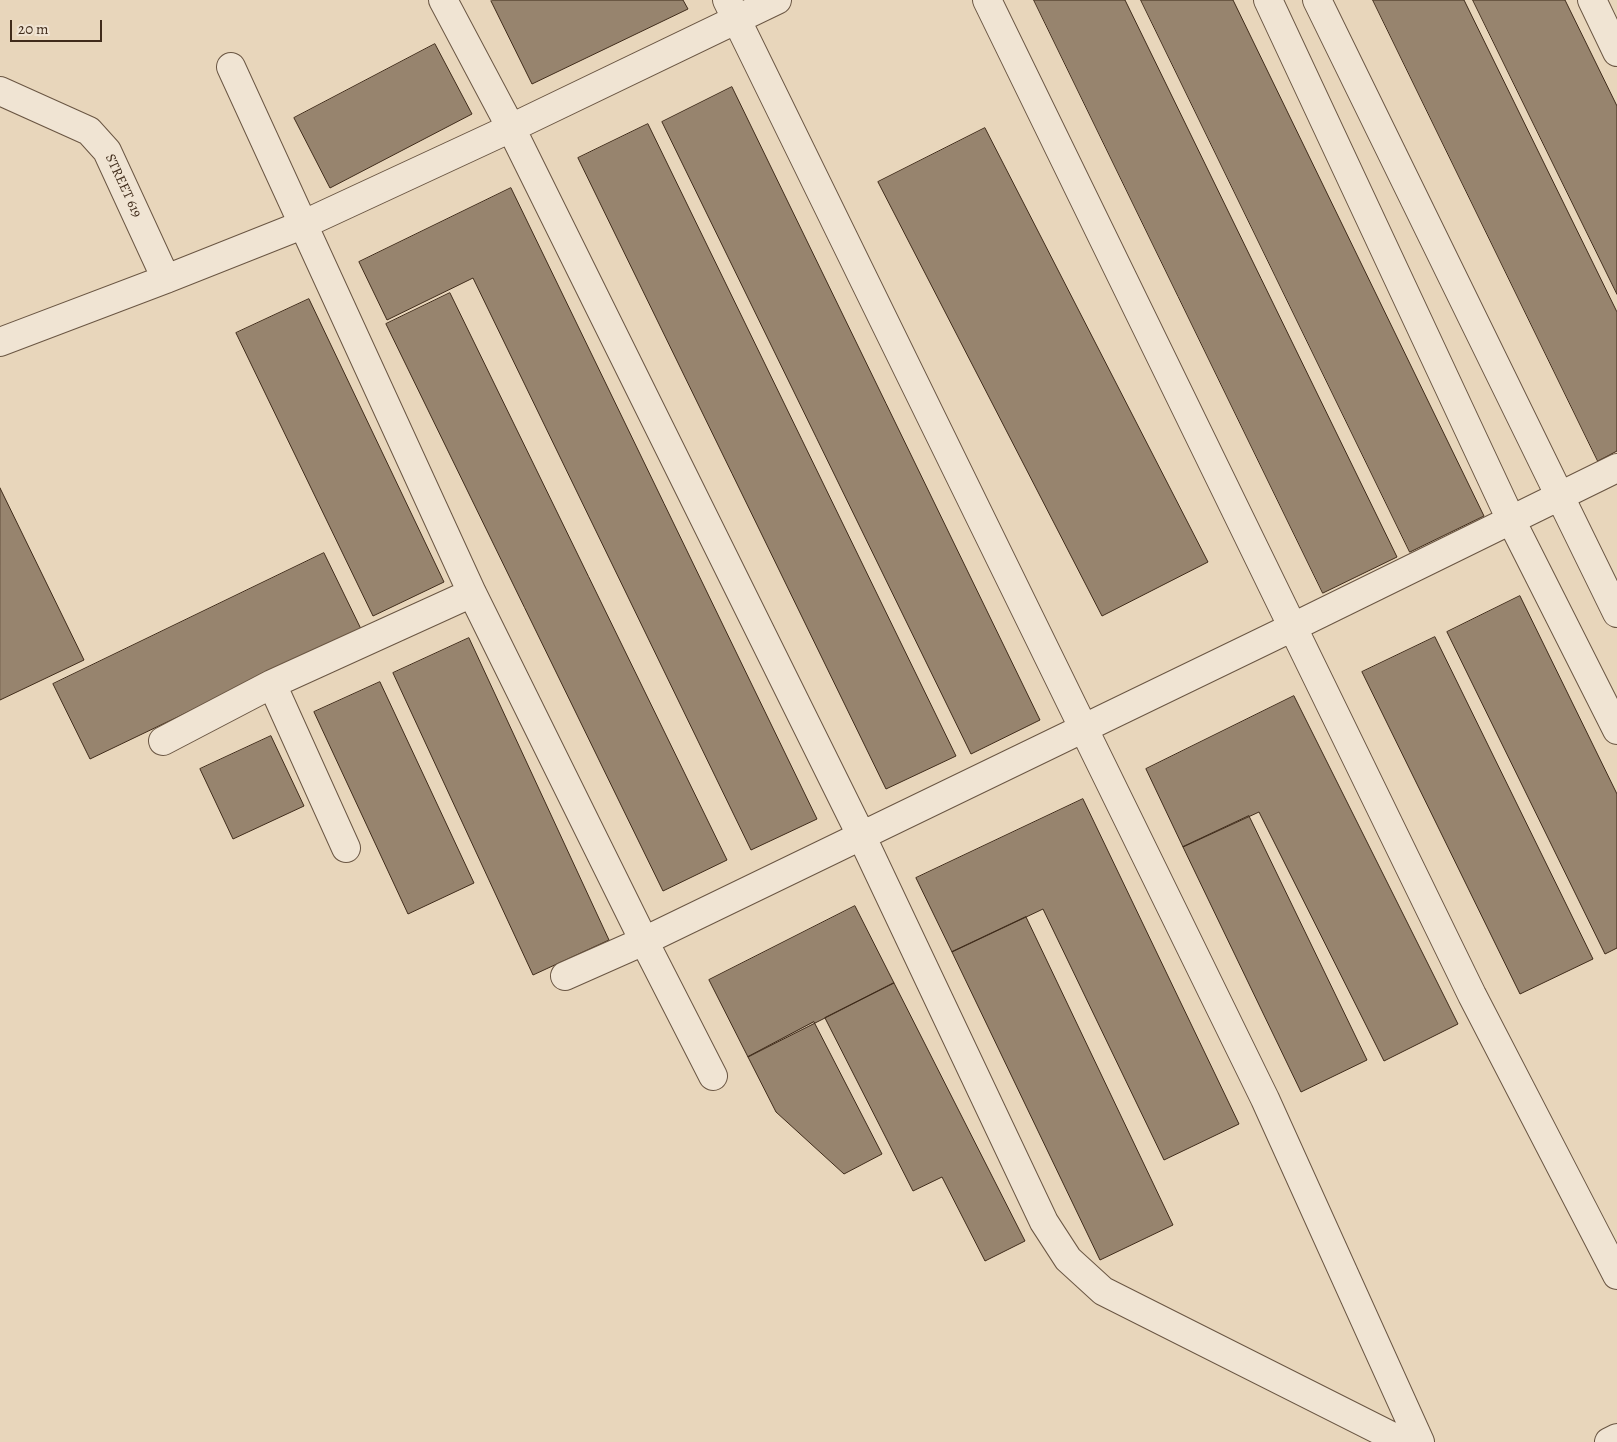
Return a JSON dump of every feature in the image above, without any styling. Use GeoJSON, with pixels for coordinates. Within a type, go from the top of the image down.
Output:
{"type":"FeatureCollection","features":[{"type":"Feature","properties":{"kind":"street"},"geometry":{"type":"LineString","coordinates":[[443,0],[511,128],[861,835],[1044,1222],[1068,1259],[1103,1291],[1404,1442]]}},
{"type":"Feature","properties":{"kind":"street"},"geometry":{"type":"LineString","coordinates":[[0,342],[302,225],[511,128],[732,10],[777,0]]}},
{"type":"Feature","properties":{"kind":"street"},"geometry":{"type":"LineString","coordinates":[[987,0],[1472,995],[1617,1275]]}},
{"type":"Feature","properties":{"kind":"street"},"geometry":{"type":"LineString","coordinates":[[1268,0],[1511,520],[1617,730]]}},
{"type":"Feature","properties":{"kind":"street"},"geometry":{"type":"LineString","coordinates":[[1317,0],[1617,613]]}},
{"type":"Feature","properties":{"kind":"street"},"geometry":{"type":"LineString","coordinates":[[1592,0],[1617,52]]}},
{"type":"Feature","properties":{"kind":"street"},"geometry":{"type":"LineString","coordinates":[[732,10],[1265,1099],[1420,1442]]}},
{"type":"Feature","properties":{"kind":"street"},"geometry":{"type":"LineString","coordinates":[[231,67],[472,593],[713,1076]]}},
{"type":"Feature","properties":{"kind":"street","name":"STREET 619"},"geometry":{"type":"LineString","coordinates":[[0,91],[89,131],[99,141],[107,151],[166,279]]}},
{"type":"Feature","properties":{"kind":"street"},"geometry":{"type":"LineString","coordinates":[[565,976],[644,941],[1617,468]]}},
{"type":"Feature","properties":{"kind":"street"},"geometry":{"type":"LineString","coordinates":[[163,741],[272,684],[472,593]]}},
{"type":"Feature","properties":{"kind":"street"},"geometry":{"type":"LineString","coordinates":[[272,684],[346,848]]}},
{"type":"Feature","properties":{"kind":"street"},"geometry":{"type":"LineString","coordinates":[[1609,1442],[1617,1438]]}},
{"type":"Feature","properties":{"kind":"building"},"geometry":{"type":"Polygon","coordinates":[[[492,0],[683,0],[688,9],[532,84],[492,0]]]}},
{"type":"Feature","properties":{"kind":"building"},"geometry":{"type":"Polygon","coordinates":[[[1034,0],[1125,0],[1397,557],[1323,593],[1034,0]]]}},
{"type":"Feature","properties":{"kind":"building"},"geometry":{"type":"Polygon","coordinates":[[[1141,0],[1233,0],[1484,516],[1410,552],[1141,0]]]}},
{"type":"Feature","properties":{"kind":"building"},"geometry":{"type":"Polygon","coordinates":[[[1373,0],[1464,0],[1617,312],[1617,451],[1598,461],[1373,0]]]}},
{"type":"Feature","properties":{"kind":"building"},"geometry":{"type":"Polygon","coordinates":[[[1473,0],[1565,0],[1617,106],[1617,294],[1473,0]]]}},
{"type":"Feature","properties":{"kind":"building"},"geometry":{"type":"Polygon","coordinates":[[[435,44],[472,114],[330,188],[294,118],[435,44]]]}},
{"type":"Feature","properties":{"kind":"building"},"geometry":{"type":"Polygon","coordinates":[[[732,87],[1040,720],[971,754],[662,122],[732,87]]]}},
{"type":"Feature","properties":{"kind":"building"},"geometry":{"type":"Polygon","coordinates":[[[648,124],[956,756],[886,789],[578,158],[648,124]]]}},
{"type":"Feature","properties":{"kind":"building"},"geometry":{"type":"Polygon","coordinates":[[[985,128],[1208,562],[1102,616],[878,182],[985,128]]]}},
{"type":"Feature","properties":{"kind":"building"},"geometry":{"type":"Polygon","coordinates":[[[511,188],[817,819],[751,850],[473,278],[387,320],[359,262],[511,188]]]}},
{"type":"Feature","properties":{"kind":"building"},"geometry":{"type":"Polygon","coordinates":[[[450,293],[727,860],[663,891],[386,324],[450,293]]]}},
{"type":"Feature","properties":{"kind":"building"},"geometry":{"type":"Polygon","coordinates":[[[309,299],[444,582],[373,616],[236,333],[309,299]]]}},
{"type":"Feature","properties":{"kind":"building"},"geometry":{"type":"Polygon","coordinates":[[[0,488],[84,660],[0,700],[0,488]]]}},
{"type":"Feature","properties":{"kind":"building"},"geometry":{"type":"Polygon","coordinates":[[[324,553],[361,629],[90,759],[53,684],[324,553]]]}},
{"type":"Feature","properties":{"kind":"building"},"geometry":{"type":"Polygon","coordinates":[[[1520,596],[1617,794],[1617,948],[1605,954],[1447,632],[1520,596]]]}},
{"type":"Feature","properties":{"kind":"building"},"geometry":{"type":"Polygon","coordinates":[[[1435,637],[1593,959],[1520,994],[1362,672],[1435,637]]]}},
{"type":"Feature","properties":{"kind":"building"},"geometry":{"type":"Polygon","coordinates":[[[469,638],[609,940],[533,975],[393,673],[469,638]]]}},
{"type":"Feature","properties":{"kind":"building"},"geometry":{"type":"Polygon","coordinates":[[[380,682],[474,883],[408,914],[314,712],[380,682]]]}},
{"type":"Feature","properties":{"kind":"building"},"geometry":{"type":"Polygon","coordinates":[[[1294,696],[1458,1024],[1384,1061],[1259,812],[1183,847],[1146,769],[1294,696]]]}},
{"type":"Feature","properties":{"kind":"building"},"geometry":{"type":"Polygon","coordinates":[[[271,736],[304,806],[233,839],[200,769],[271,736]]]}},
{"type":"Feature","properties":{"kind":"building"},"geometry":{"type":"Polygon","coordinates":[[[1083,799],[1239,1124],[1164,1160],[1043,909],[952,952],[916,878],[1083,799]]]}},
{"type":"Feature","properties":{"kind":"building"},"geometry":{"type":"Polygon","coordinates":[[[1249,816],[1367,1060],[1301,1092],[1183,847],[1249,816]]]}},
{"type":"Feature","properties":{"kind":"building"},"geometry":{"type":"Polygon","coordinates":[[[855,906],[894,983],[748,1057],[709,980],[855,906]]]}},
{"type":"Feature","properties":{"kind":"building"},"geometry":{"type":"Polygon","coordinates":[[[1026,917],[1173,1225],[1100,1260],[952,952],[1026,917]]]}},
{"type":"Feature","properties":{"kind":"building"},"geometry":{"type":"Polygon","coordinates":[[[894,983],[1025,1241],[985,1261],[942,1177],[913,1191],[825,1018],[894,983]]]}},
{"type":"Feature","properties":{"kind":"building"},"geometry":{"type":"Polygon","coordinates":[[[814,1022],[882,1154],[844,1174],[776,1112],[748,1057],[814,1022]]]}}]}
